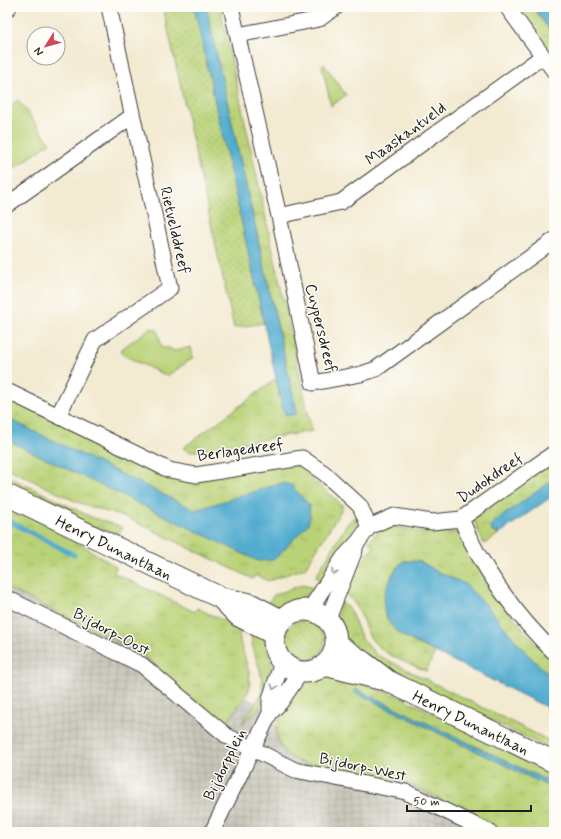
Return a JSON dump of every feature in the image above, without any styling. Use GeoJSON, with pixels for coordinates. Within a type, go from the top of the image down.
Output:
{"type":"FeatureCollection","features":[{"type":"Feature","properties":{"kind":"main road","name":"Henry Dunantlaan"},"geometry":{"type":"LineString","coordinates":[[7,495],[221,598],[239,616],[277,627]]}},
{"type":"Feature","properties":{"kind":"main road"},"geometry":{"type":"LineString","coordinates":[[294,611],[319,614],[333,626],[336,644],[332,656],[325,665],[314,671],[302,672],[291,669],[282,662],[274,646],[277,627],[294,611]]}},
{"type":"Feature","properties":{"kind":"main road"},"geometry":{"type":"LineString","coordinates":[[336,644],[388,681]]}},
{"type":"Feature","properties":{"kind":"main road"},"geometry":{"type":"LineString","coordinates":[[325,665],[388,681]]}},
{"type":"Feature","properties":{"kind":"main road","name":"Henry Dunantlaan"},"geometry":{"type":"LineString","coordinates":[[388,681],[554,762]]}},
{"type":"Feature","properties":{"kind":"street","name":"Rietvelddreef"},"geometry":{"type":"LineString","coordinates":[[58,416],[95,340],[170,288],[109,7]]}},
{"type":"Feature","properties":{"kind":"street","name":"Cuypersdreef"},"geometry":{"type":"LineString","coordinates":[[231,7],[279,216],[313,383],[362,374],[376,369],[554,240]]}},
{"type":"Feature","properties":{"kind":"street"},"geometry":{"type":"LineString","coordinates":[[238,35],[319,19],[336,7]]}},
{"type":"Feature","properties":{"kind":"street"},"geometry":{"type":"LineString","coordinates":[[507,7],[554,71]]}},
{"type":"Feature","properties":{"kind":"street","name":"Maaskantveld"},"geometry":{"type":"LineString","coordinates":[[279,216],[341,202],[542,56]]}},
{"type":"Feature","properties":{"kind":"street"},"geometry":{"type":"LineString","coordinates":[[7,205],[132,116]]}},
{"type":"Feature","properties":{"kind":"street","name":"Berlagedreef"},"geometry":{"type":"LineString","coordinates":[[7,391],[169,470],[196,475],[302,458],[324,473],[360,506],[368,527]]}},
{"type":"Feature","properties":{"kind":"street","name":"Dudokdreef"},"geometry":{"type":"LineString","coordinates":[[368,527],[381,520],[394,516],[432,522],[461,519],[554,455]]}},
{"type":"Feature","properties":{"kind":"street"},"geometry":{"type":"LineString","coordinates":[[461,519],[470,543],[514,607],[554,652]]}},
{"type":"Feature","properties":{"kind":"street"},"geometry":{"type":"LineString","coordinates":[[319,614],[358,542],[368,527]]}},
{"type":"Feature","properties":{"kind":"street"},"geometry":{"type":"LineString","coordinates":[[319,614],[343,558],[358,542]]}},
{"type":"Feature","properties":{"kind":"street","name":"Bijdorp-Oost"},"geometry":{"type":"LineString","coordinates":[[7,598],[142,665],[227,736],[251,748]]}},
{"type":"Feature","properties":{"kind":"street","name":"Bijdorpplein"},"geometry":{"type":"LineString","coordinates":[[270,713],[270,699],[282,662]]}},
{"type":"Feature","properties":{"kind":"street","name":"Bijdorpplein"},"geometry":{"type":"LineString","coordinates":[[212,832],[251,748],[270,713],[280,703],[302,672]]}},
{"type":"Feature","properties":{"kind":"street","name":"Bijdorp-West"},"geometry":{"type":"LineString","coordinates":[[251,748],[295,770],[406,792],[489,832]]}},
{"type":"Feature","properties":{"kind":"shaded area"},"geometry":{"type":"Polygon","coordinates":[[[7,554],[264,708],[284,735],[554,832],[7,832],[7,554]]]}},
{"type":"Feature","properties":{"kind":"green space"},"geometry":{"type":"Polygon","coordinates":[[[163,7],[194,7],[264,323],[234,328],[163,7]]]}},
{"type":"Feature","properties":{"kind":"green space"},"geometry":{"type":"Polygon","coordinates":[[[206,7],[220,7],[312,431],[190,452],[183,448],[276,379],[283,410],[297,412],[206,7]]]}},
{"type":"Feature","properties":{"kind":"green space"},"geometry":{"type":"Polygon","coordinates":[[[516,7],[533,7],[554,36],[554,59],[516,7]]]}},
{"type":"Feature","properties":{"kind":"green space"},"geometry":{"type":"Polygon","coordinates":[[[324,64],[346,95],[331,106],[322,65],[324,64]]]}},
{"type":"Feature","properties":{"kind":"green space"},"geometry":{"type":"Polygon","coordinates":[[[18,100],[50,143],[7,174],[7,108],[18,100]]]}},
{"type":"Feature","properties":{"kind":"green space"},"geometry":{"type":"Polygon","coordinates":[[[150,328],[157,330],[162,348],[169,348],[174,351],[191,347],[193,358],[167,376],[123,355],[121,352],[123,348],[150,328]]]}},
{"type":"Feature","properties":{"kind":"green space"},"geometry":{"type":"Polygon","coordinates":[[[7,397],[173,477],[296,465],[305,466],[315,473],[311,478],[342,505],[342,509],[305,568],[268,581],[255,575],[253,579],[130,519],[77,502],[7,468],[7,397]]]}},
{"type":"Feature","properties":{"kind":"green space"},"geometry":{"type":"Polygon","coordinates":[[[554,461],[554,479],[496,534],[500,533],[484,544],[473,519],[554,461]]]}},
{"type":"Feature","properties":{"kind":"green space"},"geometry":{"type":"Polygon","coordinates":[[[7,476],[91,517],[122,527],[119,534],[91,526],[7,485],[7,476]]]}},
{"type":"Feature","properties":{"kind":"green space"},"geometry":{"type":"Polygon","coordinates":[[[7,505],[60,531],[116,567],[114,573],[195,612],[197,608],[239,628],[240,642],[249,672],[250,687],[247,694],[226,724],[209,713],[138,651],[7,588],[7,505]]]}},
{"type":"Feature","properties":{"kind":"green space"},"geometry":{"type":"Polygon","coordinates":[[[357,514],[357,523],[321,582],[316,576],[347,524],[357,514]]]}},
{"type":"Feature","properties":{"kind":"green space"},"geometry":{"type":"Polygon","coordinates":[[[382,527],[396,527],[420,532],[457,532],[489,583],[513,617],[526,633],[554,659],[554,679],[527,654],[508,633],[438,572],[420,561],[403,561],[392,574],[384,611],[394,627],[405,637],[435,652],[426,671],[398,659],[378,646],[369,635],[354,603],[342,593],[356,566],[362,564],[374,546],[369,542],[382,527]]]}},
{"type":"Feature","properties":{"kind":"green space"},"geometry":{"type":"Polygon","coordinates":[[[302,585],[317,589],[306,599],[294,604],[287,606],[265,606],[274,595],[302,585]]]}},
{"type":"Feature","properties":{"kind":"green space"},"geometry":{"type":"Polygon","coordinates":[[[340,601],[349,608],[362,639],[377,655],[554,743],[554,751],[383,668],[344,638],[338,615],[340,601]]]}},
{"type":"Feature","properties":{"kind":"green space"},"geometry":{"type":"Polygon","coordinates":[[[309,620],[316,623],[322,629],[325,640],[324,648],[316,657],[309,660],[301,660],[294,657],[286,648],[285,636],[288,629],[297,621],[309,620]]]}},
{"type":"Feature","properties":{"kind":"green space"},"geometry":{"type":"Polygon","coordinates":[[[252,632],[264,637],[273,673],[263,701],[258,710],[242,723],[259,698],[262,686],[262,678],[253,647],[252,632]]]}},
{"type":"Feature","properties":{"kind":"green space"},"geometry":{"type":"Polygon","coordinates":[[[335,674],[396,695],[554,772],[554,784],[356,689],[353,691],[554,789],[554,832],[508,832],[410,784],[300,762],[290,756],[283,750],[279,742],[277,734],[280,717],[300,684],[317,676],[335,674]]]}},
{"type":"Feature","properties":{"kind":"water"},"geometry":{"type":"Polygon","coordinates":[[[194,7],[206,7],[297,413],[293,415],[286,415],[283,410],[194,7]]]}},
{"type":"Feature","properties":{"kind":"water"},"geometry":{"type":"Polygon","coordinates":[[[533,7],[549,7],[554,14],[554,36],[533,7]]]}},
{"type":"Feature","properties":{"kind":"water"},"geometry":{"type":"Polygon","coordinates":[[[7,418],[195,510],[282,483],[291,485],[309,505],[310,517],[308,524],[274,560],[258,561],[7,440],[7,418]]]}},
{"type":"Feature","properties":{"kind":"water"},"geometry":{"type":"Polygon","coordinates":[[[554,479],[554,495],[500,533],[492,532],[491,527],[494,522],[554,479]]]}},
{"type":"Feature","properties":{"kind":"water"},"geometry":{"type":"Polygon","coordinates":[[[403,561],[419,561],[438,572],[465,584],[485,604],[527,654],[554,679],[554,711],[405,637],[394,628],[386,617],[384,609],[385,592],[388,584],[403,561]]]}},
{"type":"Feature","properties":{"kind":"water"},"geometry":{"type":"Polygon","coordinates":[[[356,689],[554,784],[554,789],[354,692],[356,689]]]}},
{"type":"Feature","properties":{"kind":"waterway"},"geometry":{"type":"LineString","coordinates":[[7,520],[74,555]]}}]}
